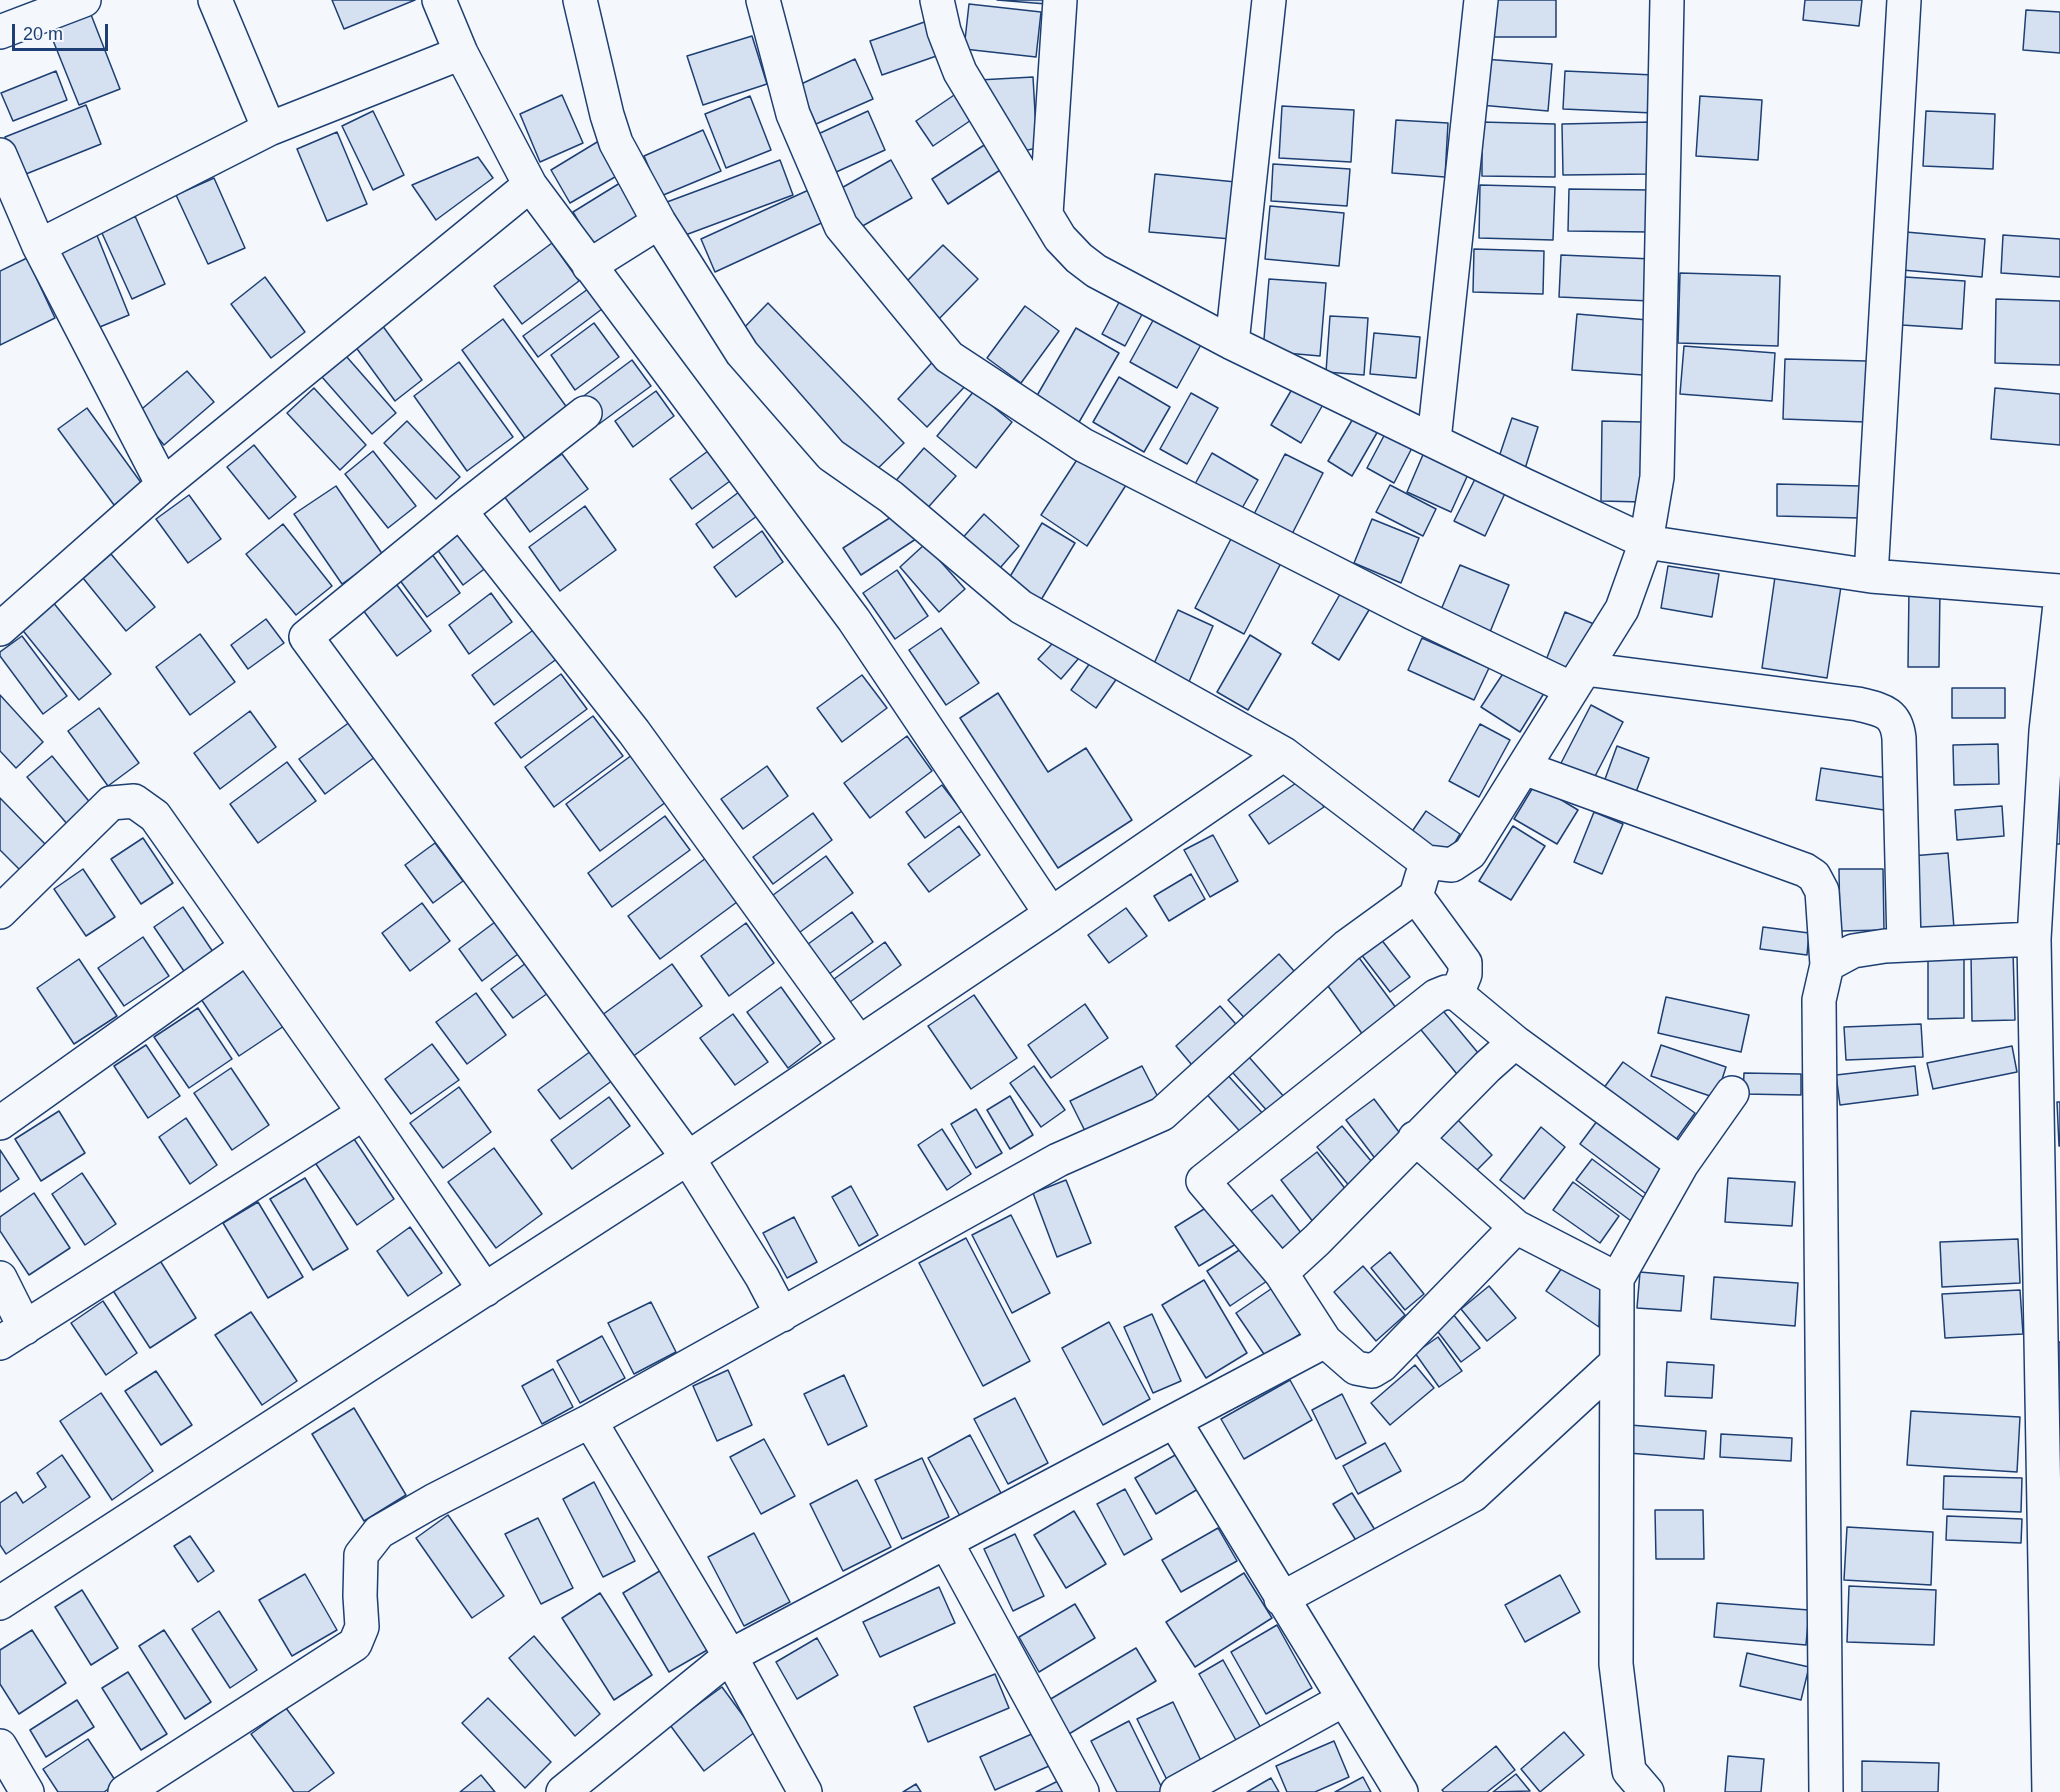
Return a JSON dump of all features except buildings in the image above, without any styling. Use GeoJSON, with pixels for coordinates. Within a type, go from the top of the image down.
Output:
{"type":"FeatureCollection","features":[{"type":"Feature","properties":{"kind":"street"},"geometry":{"type":"LineString","coordinates":[[0,32],[84,0]]}},
{"type":"Feature","properties":{"kind":"street"},"geometry":{"type":"LineString","coordinates":[[215,0],[268,129]]}},
{"type":"Feature","properties":{"kind":"street"},"geometry":{"type":"LineString","coordinates":[[439,0],[461,53],[530,185],[854,620],[1051,914]]}},
{"type":"Feature","properties":{"kind":"street"},"geometry":{"type":"LineString","coordinates":[[580,0],[607,115],[616,143],[659,222],[742,353],[831,455],[891,497],[1021,607],[1284,754],[1426,862],[1452,865],[1470,853],[1622,609],[1646,542],[1658,477],[1667,0]]}},
{"type":"Feature","properties":{"kind":"street"},"geometry":{"type":"LineString","coordinates":[[763,0],[793,114],[841,226],[949,357],[1083,445],[1411,612],[1579,679],[1858,704],[1890,714],[1898,725],[1899,738],[1904,945]]}},
{"type":"Feature","properties":{"kind":"street"},"geometry":{"type":"LineString","coordinates":[[938,0],[944,32],[960,72],[1060,238],[1079,258],[1096,271],[1232,343],[1646,542],[1870,576],[2060,591]]}},
{"type":"Feature","properties":{"kind":"street"},"geometry":{"type":"LineString","coordinates":[[1046,214],[1060,0]]}},
{"type":"Feature","properties":{"kind":"street"},"geometry":{"type":"LineString","coordinates":[[1232,343],[1269,0]]}},
{"type":"Feature","properties":{"kind":"street"},"geometry":{"type":"LineString","coordinates":[[1434,440],[1481,0]]}},
{"type":"Feature","properties":{"kind":"street"},"geometry":{"type":"LineString","coordinates":[[1870,576],[1904,0]]}},
{"type":"Feature","properties":{"kind":"street"},"geometry":{"type":"LineString","coordinates":[[39,246],[268,129],[461,53]]}},
{"type":"Feature","properties":{"kind":"street"},"geometry":{"type":"LineString","coordinates":[[0,155],[39,246],[163,485]]}},
{"type":"Feature","properties":{"kind":"street"},"geometry":{"type":"LineString","coordinates":[[0,629],[163,485],[530,185]]}},
{"type":"Feature","properties":{"kind":"street"},"geometry":{"type":"LineString","coordinates":[[589,266],[659,222]]}},
{"type":"Feature","properties":{"kind":"street"},"geometry":{"type":"LineString","coordinates":[[585,413],[460,511],[306,638],[688,1158],[762,1277],[782,1315]]}},
{"type":"Feature","properties":{"kind":"street"},"geometry":{"type":"LineString","coordinates":[[460,511],[634,732],[859,1043]]}},
{"type":"Feature","properties":{"kind":"street"},"geometry":{"type":"LineString","coordinates":[[2049,1792],[2034,939],[2053,731],[2060,604]]}},
{"type":"Feature","properties":{"kind":"street"},"geometry":{"type":"LineString","coordinates":[[0,1603],[688,1158],[1284,754]]}},
{"type":"Feature","properties":{"kind":"street"},"geometry":{"type":"LineString","coordinates":[[1524,768],[1805,870],[1814,876],[1822,891],[1827,965],[1819,1000],[1826,1792]]}},
{"type":"Feature","properties":{"kind":"street"},"geometry":{"type":"LineString","coordinates":[[0,912],[111,803],[134,801],[155,816],[364,1113],[485,1290]]}},
{"type":"Feature","properties":{"kind":"street"},"geometry":{"type":"LineString","coordinates":[[125,1792],[356,1644],[362,1627],[361,1555],[379,1532],[433,1501],[590,1421],[1058,1160],[1162,1114],[1347,946],[1416,896],[1426,862]]}},
{"type":"Feature","properties":{"kind":"street"},"geometry":{"type":"LineString","coordinates":[[1416,896],[1465,963],[1465,974],[1457,994]]}},
{"type":"Feature","properties":{"kind":"street"},"geometry":{"type":"LineString","coordinates":[[1827,965],[1853,951],[1904,945],[2034,939]]}},
{"type":"Feature","properties":{"kind":"street"},"geometry":{"type":"LineString","coordinates":[[0,1123],[247,947]]}},
{"type":"Feature","properties":{"kind":"street"},"geometry":{"type":"LineString","coordinates":[[1516,1227],[1382,1365],[1372,1371],[1356,1368],[1325,1341],[1281,1273],[1203,1181],[1436,996],[1446,992],[1457,994],[1515,1042],[1682,1164]]}},
{"type":"Feature","properties":{"kind":"street"},"geometry":{"type":"LineString","coordinates":[[1281,1273],[1317,1240],[1415,1138],[1515,1042]]}},
{"type":"Feature","properties":{"kind":"street"},"geometry":{"type":"LineString","coordinates":[[1647,1792],[1629,1771],[1616,1664],[1617,1279],[1682,1164],[1732,1093]]}},
{"type":"Feature","properties":{"kind":"street"},"geometry":{"type":"LineString","coordinates":[[0,1278],[13,1335],[364,1113]]}},
{"type":"Feature","properties":{"kind":"street"},"geometry":{"type":"LineString","coordinates":[[1415,1138],[1516,1227],[1617,1279]]}},
{"type":"Feature","properties":{"kind":"street"},"geometry":{"type":"LineString","coordinates":[[563,1792],[730,1656],[1325,1341]]}},
{"type":"Feature","properties":{"kind":"street"},"geometry":{"type":"LineString","coordinates":[[1281,1599],[1473,1495],[1616,1363]]}},
{"type":"Feature","properties":{"kind":"street"},"geometry":{"type":"LineString","coordinates":[[590,1421],[730,1656],[805,1792]]}},
{"type":"Feature","properties":{"kind":"street"},"geometry":{"type":"LineString","coordinates":[[1175,1422],[1281,1599],[1401,1792]]}},
{"type":"Feature","properties":{"kind":"street"},"geometry":{"type":"LineString","coordinates":[[946,1542],[1082,1792]]}},
{"type":"Feature","properties":{"kind":"street"},"geometry":{"type":"LineString","coordinates":[[1177,1792],[1343,1700]]}},
{"type":"Feature","properties":{"kind":"street"},"geometry":{"type":"LineString","coordinates":[[0,1746],[27,1792]]}}]}
